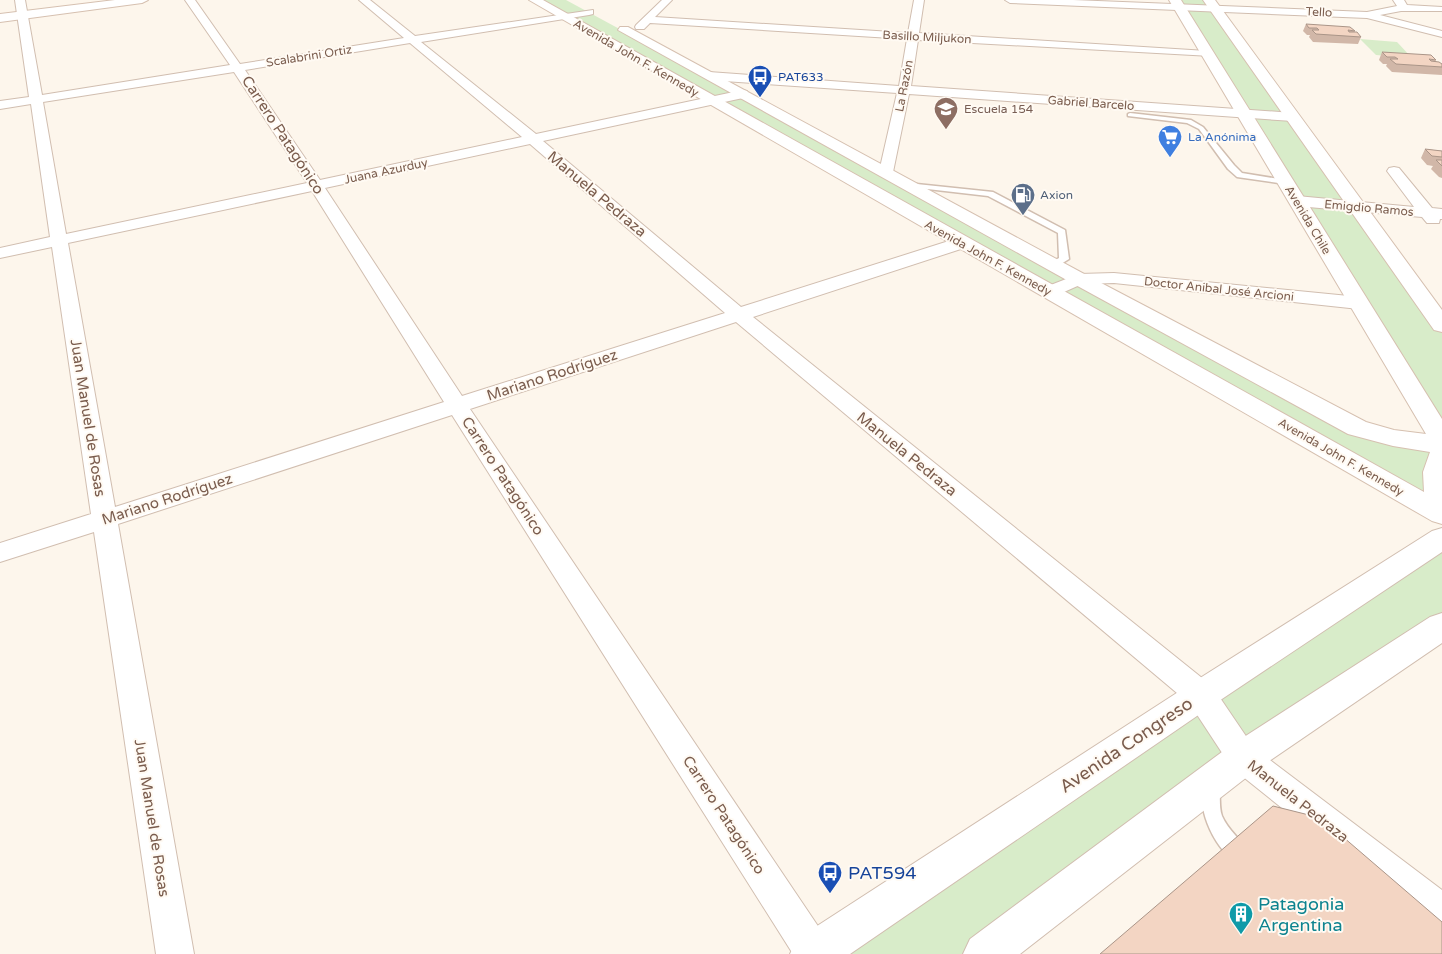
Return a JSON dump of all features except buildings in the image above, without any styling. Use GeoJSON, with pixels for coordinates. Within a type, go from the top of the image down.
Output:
{"type":"FeatureCollection","features":[{"type":"Feature","properties":{"kind":"main road"},"geometry":{"type":"LineString","coordinates":[[13,11],[98,0]]}},
{"type":"Feature","properties":{"kind":"main road"},"geometry":{"type":"LineString","coordinates":[[13,11],[142,0]]}},
{"type":"Feature","properties":{"kind":"main road","name":"Avenida John F. Kennedy"},"geometry":{"type":"LineString","coordinates":[[535,0],[564,8],[589,12],[1357,428],[1393,438],[1442,445]]}},
{"type":"Feature","properties":{"kind":"main road","name":"Avenida Chile"},"geometry":{"type":"LineString","coordinates":[[1177,4],[1442,440]]}},
{"type":"Feature","properties":{"kind":"main road"},"geometry":{"type":"LineString","coordinates":[[1211,4],[1442,325]]}},
{"type":"Feature","properties":{"kind":"main road","name":"Avenida John F. Kennedy"},"geometry":{"type":"LineString","coordinates":[[564,8],[712,101],[1442,514]]}},
{"type":"Feature","properties":{"kind":"main road"},"geometry":{"type":"LineString","coordinates":[[1442,453],[1436,467],[1437,489],[1442,502]]}},
{"type":"Feature","properties":{"kind":"main road","name":"Avenida Congreso"},"geometry":{"type":"LineString","coordinates":[[814,954],[1201,695],[1442,538]]}},
{"type":"Feature","properties":{"kind":"main road"},"geometry":{"type":"LineString","coordinates":[[985,954],[1228,768],[1442,626]]}},
{"type":"Feature","properties":{"kind":"street","name":"Carrero Patagónico"},"geometry":{"type":"LineString","coordinates":[[190,0],[239,67],[317,186],[814,954]]}},
{"type":"Feature","properties":{"kind":"street","name":"Manuela Pedraza"},"geometry":{"type":"LineString","coordinates":[[364,0],[533,139],[739,315],[1201,695],[1228,768],[1442,913]]}},
{"type":"Feature","properties":{"kind":"street"},"geometry":{"type":"LineString","coordinates":[[632,35],[667,0]]}},
{"type":"Feature","properties":{"kind":"street","name":"La Razón"},"geometry":{"type":"LineString","coordinates":[[886,172],[904,90],[919,0]]}},
{"type":"Feature","properties":{"kind":"street","name":"Tello"},"geometry":{"type":"LineString","coordinates":[[1010,0],[1211,4],[1255,9],[1367,15]]}},
{"type":"Feature","properties":{"kind":"street"},"geometry":{"type":"LineString","coordinates":[[1247,0],[1265,22]]}},
{"type":"Feature","properties":{"kind":"street"},"geometry":{"type":"LineString","coordinates":[[1367,15],[1400,4],[1440,9]]}},
{"type":"Feature","properties":{"kind":"street","name":"Scalabrini Ortiz"},"geometry":{"type":"LineString","coordinates":[[0,105],[411,40],[564,8]]}},
{"type":"Feature","properties":{"kind":"street","name":"Juan Manuel de Rosas"},"geometry":{"type":"LineString","coordinates":[[13,11],[36,99],[174,954]]}},
{"type":"Feature","properties":{"kind":"street"},"geometry":{"type":"LineString","coordinates":[[1367,15],[1442,34]]}},
{"type":"Feature","properties":{"kind":"street","name":"Basillo Miljukon"},"geometry":{"type":"LineString","coordinates":[[647,20],[1207,54]]}},
{"type":"Feature","properties":{"kind":"street","name":"Gabriel Barcelo"},"geometry":{"type":"LineString","coordinates":[[709,76],[1292,117]]}},
{"type":"Feature","properties":{"kind":"street","name":"Juana Azurduy"},"geometry":{"type":"LineString","coordinates":[[0,253],[743,94]]}},
{"type":"Feature","properties":{"kind":"street"},"geometry":{"type":"LineString","coordinates":[[1394,171],[1435,214],[1442,231]]}},
{"type":"Feature","properties":{"kind":"street","name":"Emigdio Ramos"},"geometry":{"type":"LineString","coordinates":[[1296,201],[1435,214]]}},
{"type":"Feature","properties":{"kind":"street","name":"Mariano Rodríguez"},"geometry":{"type":"LineString","coordinates":[[0,553],[962,243]]}},
{"type":"Feature","properties":{"kind":"street","name":"Doctor Anibal José Arcioni"},"geometry":{"type":"LineString","coordinates":[[1079,279],[1114,278],[1359,304]]}},
{"type":"Feature","properties":{"kind":"street"},"geometry":{"type":"LineString","coordinates":[[1049,292],[1079,279]]}},
{"type":"Feature","properties":{"kind":"lane"},"geometry":{"type":"LineString","coordinates":[[1130,115],[1189,121],[1201,128],[1240,175],[1285,182]]}},
{"type":"Feature","properties":{"kind":"lane"},"geometry":{"type":"LineString","coordinates":[[910,185],[990,194],[1062,232],[1064,259],[1053,265]]}},
{"type":"Feature","properties":{"kind":"lane"},"geometry":{"type":"LineString","coordinates":[[1228,768],[1209,798],[1215,824],[1252,869]]}},
{"type":"Feature","properties":{"kind":"green space"},"geometry":{"type":"Polygon","coordinates":[[[535,0],[566,0],[1357,428],[1442,445],[1442,514],[535,0]]]}},
{"type":"Feature","properties":{"kind":"green space"},"geometry":{"type":"Polygon","coordinates":[[[1175,0],[1209,0],[1442,325],[1442,440],[1175,0]]]}},
{"type":"Feature","properties":{"kind":"green space"},"geometry":{"type":"Polygon","coordinates":[[[1360,39],[1397,42],[1412,58],[1376,55],[1360,39]]]}},
{"type":"Feature","properties":{"kind":"green space"},"geometry":{"type":"Polygon","coordinates":[[[1442,538],[1442,626],[985,954],[812,954],[1442,538]]]}},
{"type":"Feature","properties":{"kind":"place","name":"PAT633"},"geometry":{"type":"Point","coordinates":[760,98]}},
{"type":"Feature","properties":{"kind":"place","name":"Escuela 154"},"geometry":{"type":"Point","coordinates":[946,130]}},
{"type":"Feature","properties":{"kind":"place","name":"La Anónima"},"geometry":{"type":"Point","coordinates":[1170,158]}},
{"type":"Feature","properties":{"kind":"place","name":"Axion"},"geometry":{"type":"Point","coordinates":[1023,216]}},
{"type":"Feature","properties":{"kind":"place","name":"PAT594"},"geometry":{"type":"Point","coordinates":[830,894]}},
{"type":"Feature","properties":{"kind":"place","name":"Patagonia Argentina"},"geometry":{"type":"Point","coordinates":[1241,935]}}]}
